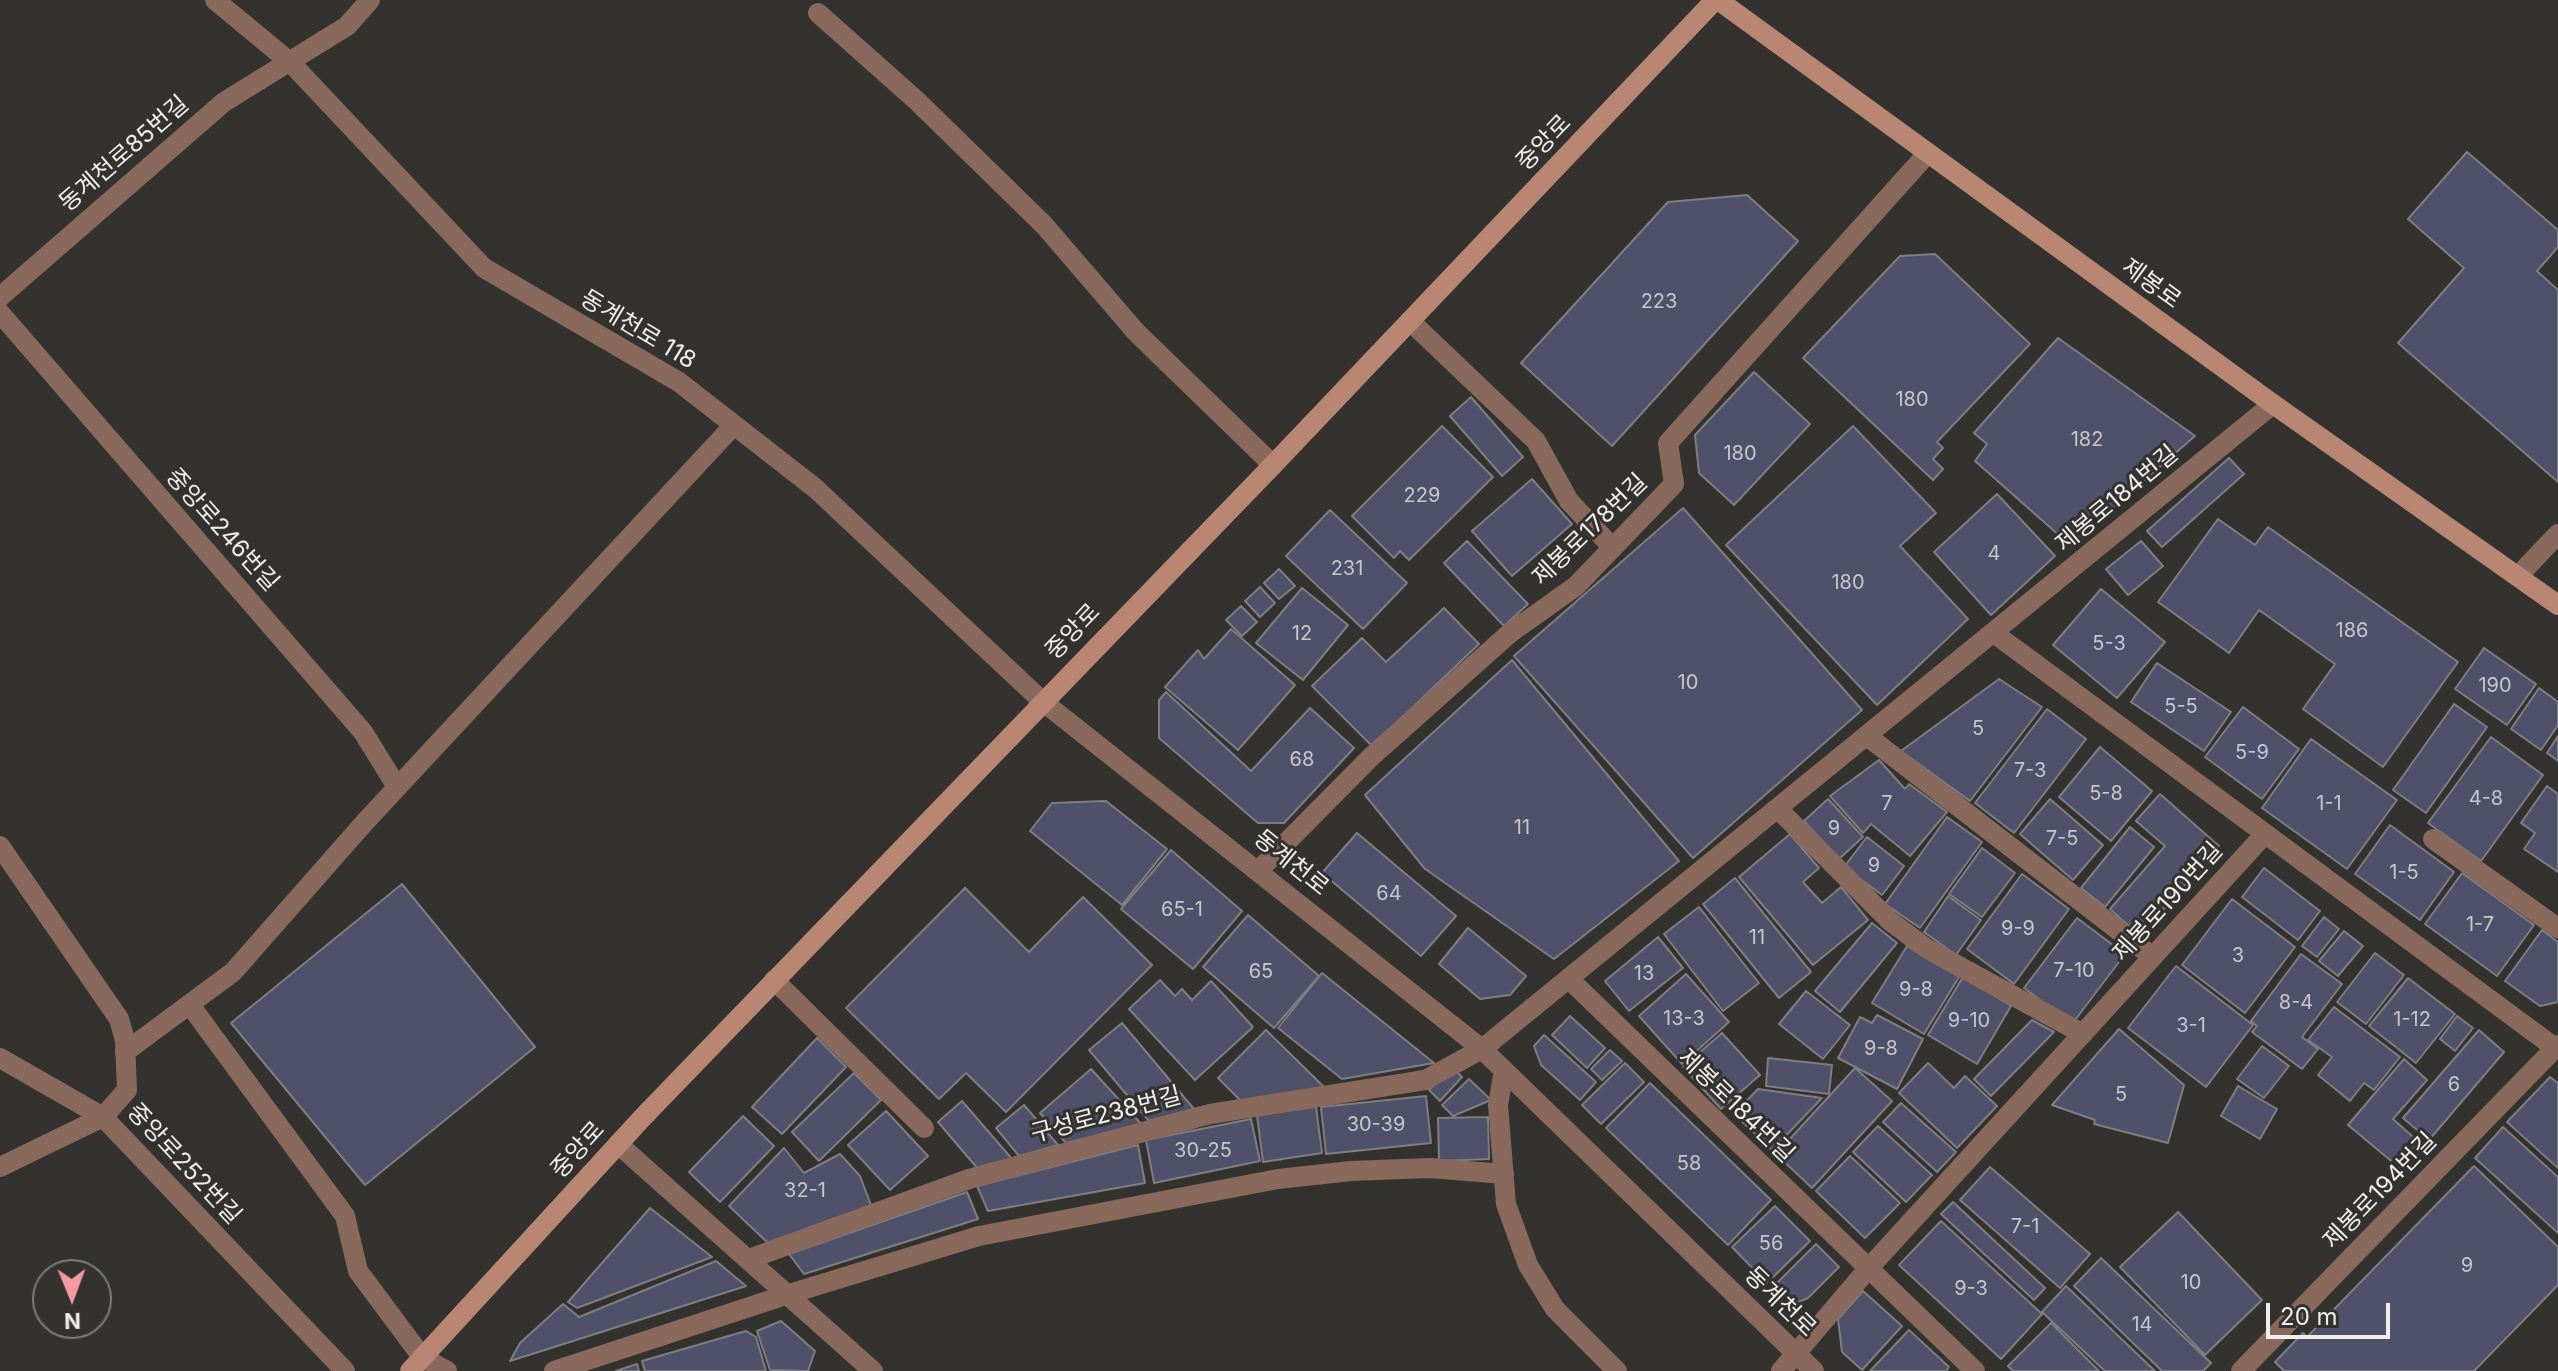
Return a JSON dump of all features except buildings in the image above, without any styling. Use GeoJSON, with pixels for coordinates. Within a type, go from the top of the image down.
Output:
{"type":"FeatureCollection","features":[{"type":"Feature","properties":{"kind":"main road","name":"제봉로"},"geometry":{"type":"LineString","coordinates":[[1717,0],[2273,404],[2558,605]]}},
{"type":"Feature","properties":{"kind":"main road","name":"중앙로"},"geometry":{"type":"LineString","coordinates":[[416,1364],[774,980],[1273,465],[1717,0]]}},
{"type":"Feature","properties":{"kind":"street","name":"동계천로 118"},"geometry":{"type":"LineString","coordinates":[[215,0],[291,63],[484,268],[679,382],[815,488],[1042,701]]}},
{"type":"Feature","properties":{"kind":"street","name":"동계천로85번길"},"geometry":{"type":"LineString","coordinates":[[0,297],[224,102],[347,26],[370,0]]}},
{"type":"Feature","properties":{"kind":"street"},"geometry":{"type":"LineString","coordinates":[[818,13],[917,101],[1044,225],[1136,332],[1273,465]]}},
{"type":"Feature","properties":{"kind":"street","name":"제봉로178번길"},"geometry":{"type":"LineString","coordinates":[[1259,870],[1372,756],[1510,633],[1576,586],[1674,484],[1668,443],[1927,154]]}},
{"type":"Feature","properties":{"kind":"street","name":"중앙로246번길"},"geometry":{"type":"LineString","coordinates":[[0,313],[363,732],[397,787]]}},
{"type":"Feature","properties":{"kind":"street"},"geometry":{"type":"LineString","coordinates":[[1410,321],[1536,441],[1569,501],[1613,548]]}},
{"type":"Feature","properties":{"kind":"street","name":"제봉로184번길"},"geometry":{"type":"LineString","coordinates":[[1482,1049],[1995,634],[2273,404]]}},
{"type":"Feature","properties":{"kind":"street"},"geometry":{"type":"LineString","coordinates":[[125,1052],[233,972],[397,787],[734,425]]}},
{"type":"Feature","properties":{"kind":"street"},"geometry":{"type":"LineString","coordinates":[[2519,575],[2558,534]]}},
{"type":"Feature","properties":{"kind":"street"},"geometry":{"type":"LineString","coordinates":[[1995,634],[2264,835],[2557,1047]]}},
{"type":"Feature","properties":{"kind":"street","name":"동계천로"},"geometry":{"type":"LineString","coordinates":[[1042,701],[1482,1049],[1814,1371]]}},
{"type":"Feature","properties":{"kind":"street"},"geometry":{"type":"LineString","coordinates":[[1867,736],[2153,957]]}},
{"type":"Feature","properties":{"kind":"street"},"geometry":{"type":"LineString","coordinates":[[1778,809],[1890,921],[1926,948],[2083,1034]]}},
{"type":"Feature","properties":{"kind":"street","name":"제봉로190번길"},"geometry":{"type":"LineString","coordinates":[[1781,1371],[1867,1270],[2264,835]]}},
{"type":"Feature","properties":{"kind":"street"},"geometry":{"type":"LineString","coordinates":[[2433,839],[2558,928]]}},
{"type":"Feature","properties":{"kind":"street","name":"중앙로252번길"},"geometry":{"type":"LineString","coordinates":[[0,846],[119,1019],[127,1090],[103,1117],[345,1371]]}},
{"type":"Feature","properties":{"kind":"street","name":"제봉로184번길"},"geometry":{"type":"LineString","coordinates":[[1569,979],[1867,1270]]}},
{"type":"Feature","properties":{"kind":"street"},"geometry":{"type":"LineString","coordinates":[[774,980],[924,1128]]}},
{"type":"Feature","properties":{"kind":"street"},"geometry":{"type":"LineString","coordinates":[[190,1005],[345,1216],[358,1271],[416,1364],[447,1371]]}},
{"type":"Feature","properties":{"kind":"street","name":"제봉로194번길"},"geometry":{"type":"LineString","coordinates":[[2241,1371],[2557,1047]]}},
{"type":"Feature","properties":{"kind":"street","name":"구성로238번길"},"geometry":{"type":"LineString","coordinates":[[749,1259],[969,1179],[1210,1114],[1425,1080],[1482,1049]]}},
{"type":"Feature","properties":{"kind":"street"},"geometry":{"type":"LineString","coordinates":[[0,1058],[103,1117]]}},
{"type":"Feature","properties":{"kind":"street"},"geometry":{"type":"LineString","coordinates":[[1504,1070],[1498,1105],[1506,1204],[1528,1265],[1555,1309],[1617,1371]]}},
{"type":"Feature","properties":{"kind":"street"},"geometry":{"type":"LineString","coordinates":[[0,1167],[103,1117]]}},
{"type":"Feature","properties":{"kind":"street"},"geometry":{"type":"LineString","coordinates":[[618,1144],[873,1371]]}},
{"type":"Feature","properties":{"kind":"street"},"geometry":{"type":"LineString","coordinates":[[554,1371],[979,1236],[1278,1179],[1351,1171],[1430,1168],[1504,1174]]}},
{"type":"Feature","properties":{"kind":"street"},"geometry":{"type":"LineString","coordinates":[[1867,1270],[1975,1371]]}}]}
